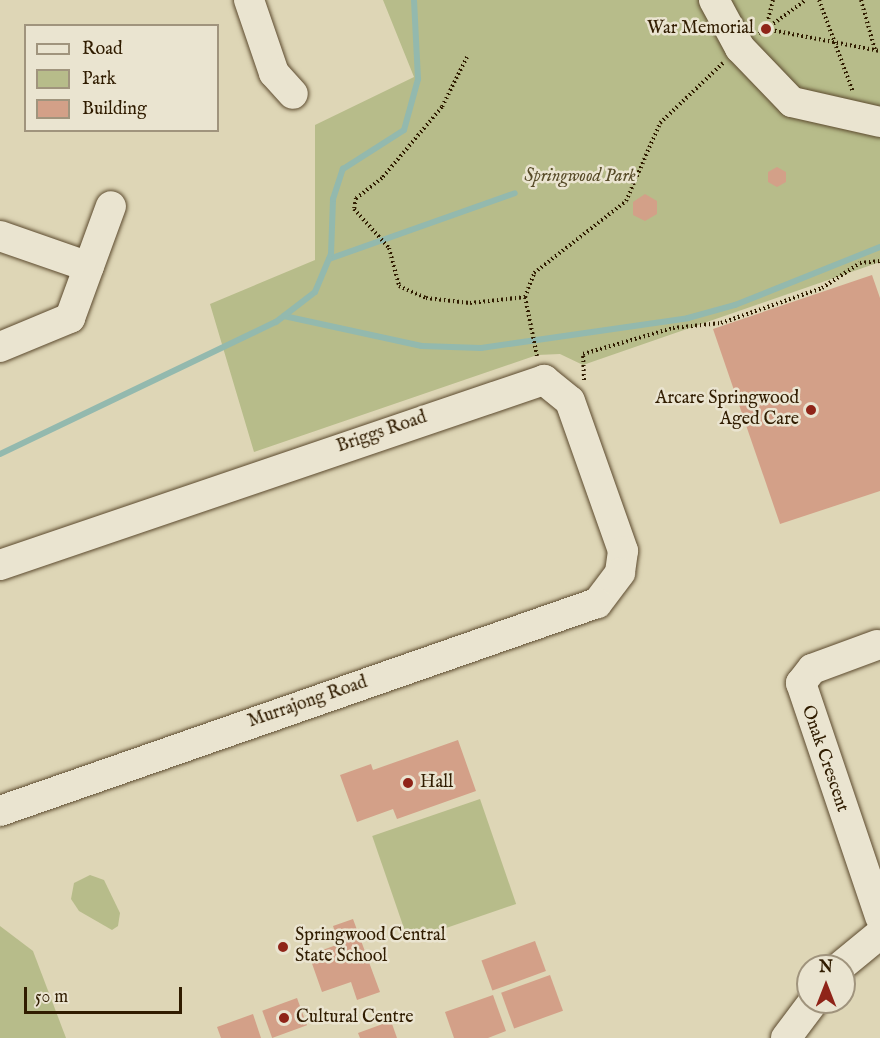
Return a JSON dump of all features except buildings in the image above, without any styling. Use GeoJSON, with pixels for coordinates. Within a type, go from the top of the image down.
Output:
{"type":"FeatureCollection","features":[{"type":"Feature","properties":{"kind":"street"},"geometry":{"type":"LineString","coordinates":[[249,0],[274,73],[293,94]]}},
{"type":"Feature","properties":{"kind":"street"},"geometry":{"type":"LineString","coordinates":[[714,0],[740,48],[792,102],[872,122]]}},
{"type":"Feature","properties":{"kind":"street"},"geometry":{"type":"LineString","coordinates":[[0,347],[70,318],[111,206]]}},
{"type":"Feature","properties":{"kind":"street"},"geometry":{"type":"LineString","coordinates":[[0,236],[89,267]]}},
{"type":"Feature","properties":{"kind":"street","name":"Briggs Road"},"geometry":{"type":"LineString","coordinates":[[0,565],[544,380],[570,401],[623,551],[612,588]]}},
{"type":"Feature","properties":{"kind":"street","name":"Murrajong Road"},"geometry":{"type":"LineString","coordinates":[[0,811],[597,603],[612,588]]}},
{"type":"Feature","properties":{"kind":"street","name":"Onak Crescent"},"geometry":{"type":"LineString","coordinates":[[877,645],[812,669],[801,683],[880,917]]}},
{"type":"Feature","properties":{"kind":"street"},"geometry":{"type":"LineString","coordinates":[[856,954],[880,934]]}},
{"type":"Feature","properties":{"kind":"street"},"geometry":{"type":"LineString","coordinates":[[786,1038],[804,1014]]}},
{"type":"Feature","properties":{"kind":"path"},"geometry":{"type":"LineString","coordinates":[[766,29],[773,0]]}},
{"type":"Feature","properties":{"kind":"path"},"geometry":{"type":"LineString","coordinates":[[535,349],[525,297],[527,284],[544,262],[596,228],[626,201],[660,123],[740,48],[806,0]]}},
{"type":"Feature","properties":{"kind":"path"},"geometry":{"type":"LineString","coordinates":[[819,0],[872,122]]}},
{"type":"Feature","properties":{"kind":"path"},"geometry":{"type":"LineString","coordinates":[[766,29],[878,50],[861,0]]}},
{"type":"Feature","properties":{"kind":"path"},"geometry":{"type":"LineString","coordinates":[[467,57],[442,107],[419,137],[356,198],[354,209],[363,214],[390,248],[399,286],[426,298],[470,303],[525,297]]}},
{"type":"Feature","properties":{"kind":"path"},"geometry":{"type":"LineString","coordinates":[[581,390],[583,354],[673,328],[721,323],[822,288],[860,263],[880,261]]}},
{"type":"Feature","properties":{"kind":"green space","name":"Springwood Park"},"geometry":{"type":"Polygon","coordinates":[[[383,0],[880,0],[880,262],[583,365],[560,354],[537,355],[254,452],[210,304],[315,260],[315,125],[414,77],[383,0]]]}},
{"type":"Feature","properties":{"kind":"green space"},"geometry":{"type":"Polygon","coordinates":[[[480,799],[516,904],[408,941],[372,836],[480,799]]]}},
{"type":"Feature","properties":{"kind":"green space"},"geometry":{"type":"Polygon","coordinates":[[[90,875],[104,880],[120,913],[118,926],[112,930],[79,911],[71,899],[74,883],[90,875]]]}},
{"type":"Feature","properties":{"kind":"green space"},"geometry":{"type":"Polygon","coordinates":[[[0,926],[33,951],[66,1038],[0,1038],[0,926]]]}},
{"type":"Feature","properties":{"kind":"waterway"},"geometry":{"type":"LineString","coordinates":[[0,454],[276,322],[315,292],[331,254],[333,199],[343,169],[404,130],[418,79],[414,0]]}},
{"type":"Feature","properties":{"kind":"waterway"},"geometry":{"type":"LineString","coordinates":[[329,259],[515,193]]}},
{"type":"Feature","properties":{"kind":"waterway"},"geometry":{"type":"LineString","coordinates":[[284,316],[422,346],[481,348],[688,318],[735,305],[880,247]]}},
{"type":"Feature","properties":{"kind":"place","name":"War Memorial"},"geometry":{"type":"Point","coordinates":[766,29]}},
{"type":"Feature","properties":{"kind":"place","name":"Arcare Springwood Aged Care"},"geometry":{"type":"Point","coordinates":[811,410]}},
{"type":"Feature","properties":{"kind":"place","name":"Hall"},"geometry":{"type":"Point","coordinates":[408,783]}},
{"type":"Feature","properties":{"kind":"place","name":"Springwood Central State School"},"geometry":{"type":"Point","coordinates":[283,947]}},
{"type":"Feature","properties":{"kind":"place","name":"Cultural Centre"},"geometry":{"type":"Point","coordinates":[284,1018]}}]}
